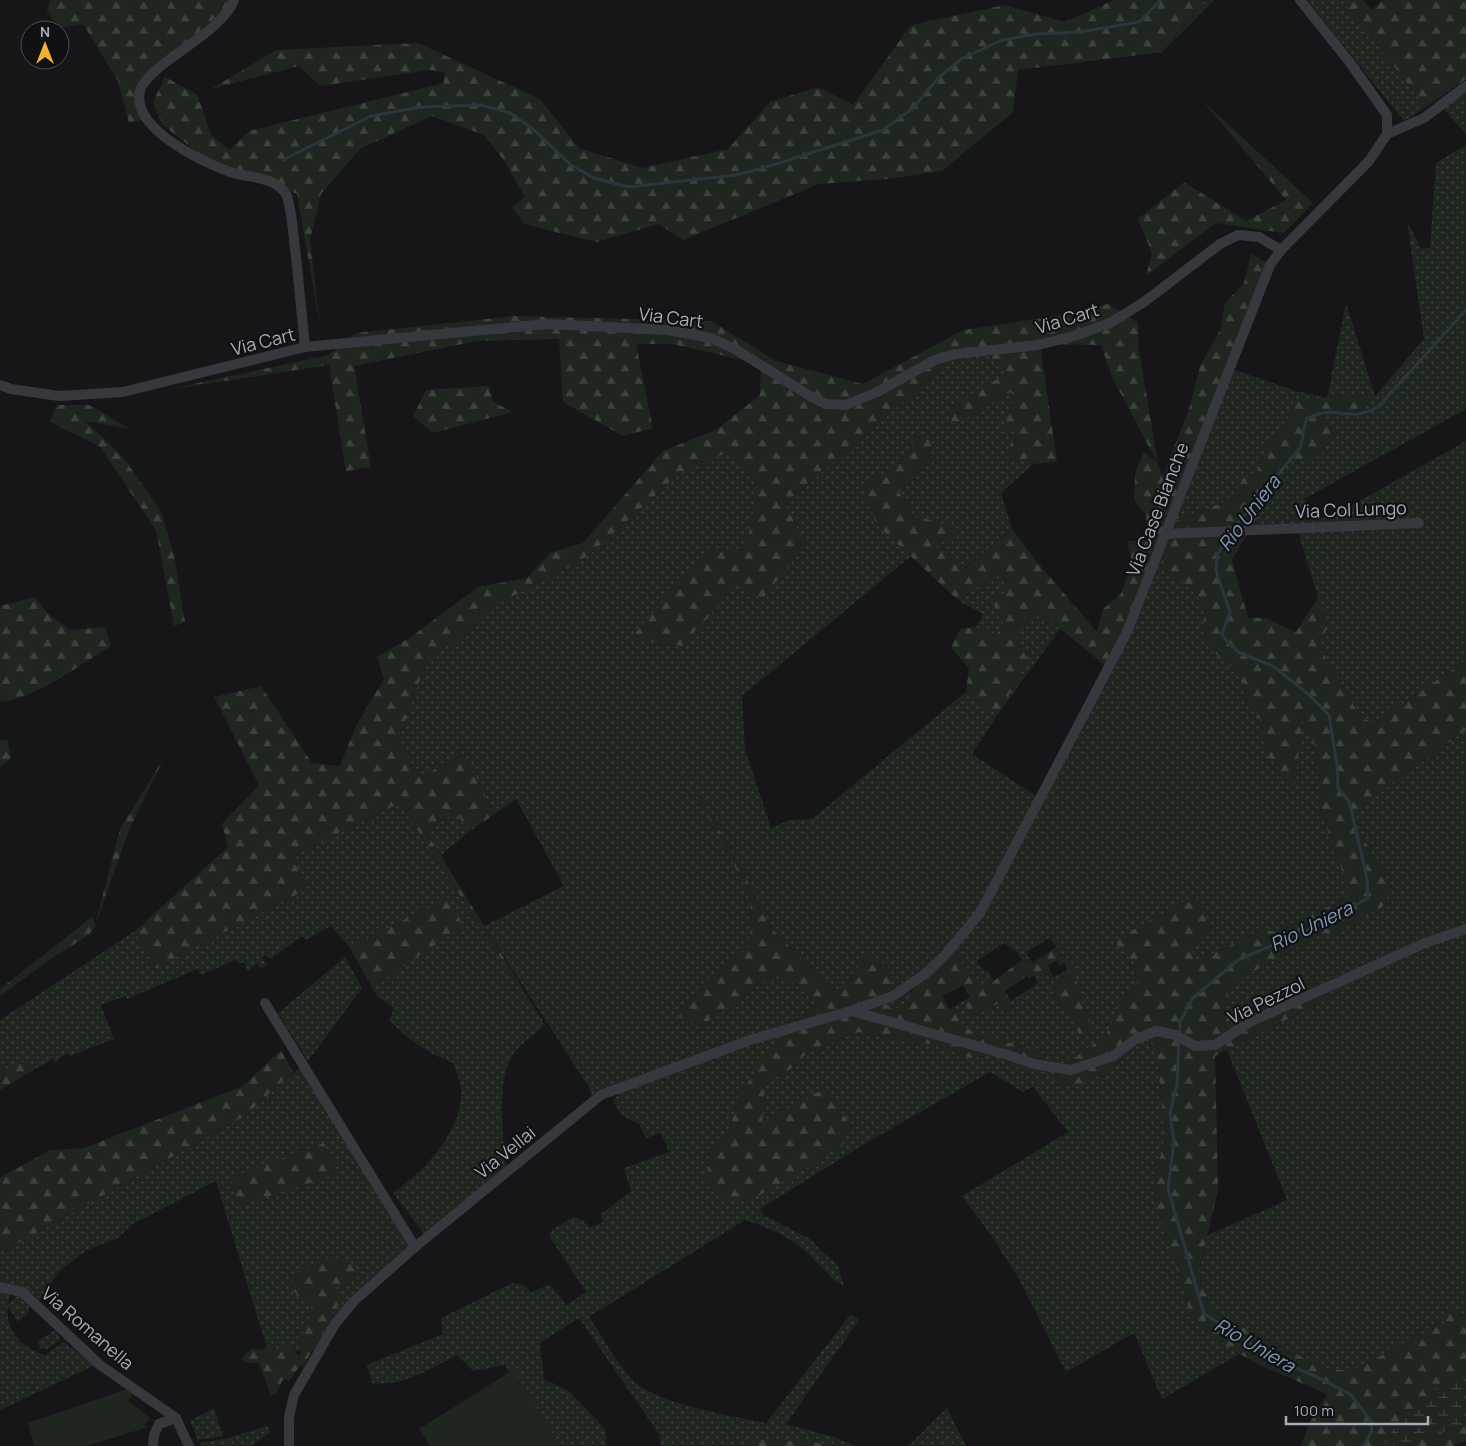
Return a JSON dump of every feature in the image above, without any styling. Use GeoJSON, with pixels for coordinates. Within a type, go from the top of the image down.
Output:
{"type":"FeatureCollection","features":[{"type":"Feature","properties":{"kind":"street"},"geometry":{"type":"LineString","coordinates":[[234,0],[231,9],[198,39],[150,76],[140,90],[140,103],[145,115],[155,128],[197,160],[232,172],[268,181],[277,185],[286,194],[292,219],[305,347]]}},
{"type":"Feature","properties":{"kind":"street"},"geometry":{"type":"LineString","coordinates":[[1300,0],[1383,109],[1386,115],[1387,134],[1424,118],[1466,86]]}},
{"type":"Feature","properties":{"kind":"street","name":"Via Case Bianche"},"geometry":{"type":"LineString","coordinates":[[851,1011],[893,996],[925,974],[945,955],[980,913],[1127,632],[1270,266],[1281,250],[1366,164],[1387,134]]}},
{"type":"Feature","properties":{"kind":"street","name":"Via Cart"},"geometry":{"type":"LineString","coordinates":[[0,385],[11,389],[59,396],[123,392],[305,347],[546,324],[668,330],[711,338],[736,349],[810,396],[826,404],[846,405],[878,392],[935,360],[955,354],[1038,345],[1074,336],[1110,323],[1144,302],[1220,244],[1238,235],[1259,237],[1281,250]]}},
{"type":"Feature","properties":{"kind":"street","name":"Via Col Lungo"},"geometry":{"type":"LineString","coordinates":[[1165,534],[1418,523]]}},
{"type":"Feature","properties":{"kind":"street","name":"Via Pezzol"},"geometry":{"type":"LineString","coordinates":[[851,1011],[1034,1064],[1071,1070],[1113,1056],[1136,1039],[1156,1031],[1181,1038],[1195,1046],[1215,1045],[1250,1022],[1425,943],[1466,929]]}},
{"type":"Feature","properties":{"kind":"street"},"geometry":{"type":"LineString","coordinates":[[265,1004],[415,1247]]}},
{"type":"Feature","properties":{"kind":"street","name":"Via Vellai"},"geometry":{"type":"LineString","coordinates":[[289,1446],[289,1417],[294,1396],[335,1324],[353,1302],[415,1247],[601,1095],[750,1040],[851,1011]]}},
{"type":"Feature","properties":{"kind":"street","name":"Via Romanella"},"geometry":{"type":"LineString","coordinates":[[0,1287],[22,1292],[100,1365],[176,1418]]}},
{"type":"Feature","properties":{"kind":"street"},"geometry":{"type":"LineString","coordinates":[[153,1446],[154,1435],[159,1424],[176,1418],[189,1446]]}},
{"type":"Feature","properties":{"kind":"green space"},"geometry":{"type":"Polygon","coordinates":[[[50,0],[229,0],[227,7],[137,88],[142,120],[129,123],[118,81],[83,24],[70,26],[70,20],[54,20],[47,12],[50,0]]]}},
{"type":"Feature","properties":{"kind":"green space"},"geometry":{"type":"Polygon","coordinates":[[[1114,0],[1204,0],[1163,52],[1018,70],[1013,112],[942,171],[887,179],[819,184],[683,240],[659,224],[596,242],[524,224],[512,207],[525,197],[505,162],[484,135],[432,116],[360,149],[321,194],[310,240],[320,325],[297,194],[202,156],[162,124],[153,102],[165,77],[197,94],[211,135],[230,150],[249,131],[444,83],[444,72],[430,70],[320,86],[299,66],[211,89],[276,50],[418,43],[540,99],[579,148],[642,168],[728,149],[770,102],[818,87],[853,105],[911,25],[1005,5],[1065,22],[1114,0]]]}},
{"type":"Feature","properties":{"kind":"green space"},"geometry":{"type":"Polygon","coordinates":[[[1204,0],[1214,0],[1170,44],[1204,0]]]}},
{"type":"Feature","properties":{"kind":"green space"},"geometry":{"type":"Polygon","coordinates":[[[1307,0],[1342,0],[1426,107],[1404,121],[1307,0]]]}},
{"type":"Feature","properties":{"kind":"green space"},"geometry":{"type":"Polygon","coordinates":[[[1342,0],[1363,0],[1372,10],[1383,0],[1466,0],[1466,79],[1426,107],[1342,0]]]}},
{"type":"Feature","properties":{"kind":"green space"},"geometry":{"type":"Polygon","coordinates":[[[1466,86],[1466,134],[1441,106],[1466,86]]]}},
{"type":"Feature","properties":{"kind":"green space"},"geometry":{"type":"Polygon","coordinates":[[[1202,100],[1313,203],[1284,233],[1216,223],[1146,276],[1152,253],[1138,219],[1184,182],[1246,221],[1286,200],[1202,100]]]}},
{"type":"Feature","properties":{"kind":"green space"},"geometry":{"type":"Polygon","coordinates":[[[1466,145],[1466,409],[1304,499],[1314,518],[1333,516],[1466,441],[1466,660],[1375,723],[1361,718],[1317,643],[1330,625],[1318,598],[1297,528],[1248,530],[1274,488],[1268,486],[1279,464],[1320,456],[1336,431],[1319,417],[1360,413],[1374,396],[1327,398],[1346,303],[1375,396],[1424,339],[1407,221],[1421,249],[1430,248],[1436,163],[1466,145]]]}},
{"type":"Feature","properties":{"kind":"green space"},"geometry":{"type":"Polygon","coordinates":[[[1251,254],[1270,265],[1170,523],[1233,499],[1243,478],[1256,475],[1268,443],[1288,426],[1294,399],[1375,396],[1360,413],[1320,417],[1336,431],[1320,456],[1279,464],[1268,486],[1274,488],[1232,560],[1248,618],[1265,618],[1296,632],[1318,598],[1330,625],[1317,643],[1361,718],[1375,723],[1466,660],[1466,730],[1349,814],[1392,888],[1382,907],[1334,935],[1322,933],[1229,985],[1226,1009],[1230,1024],[1316,980],[1331,997],[1215,1056],[1218,1190],[1199,1271],[1212,1312],[1324,1368],[1351,1371],[1444,1323],[1449,1307],[1466,1315],[1466,1377],[1438,1385],[1399,1422],[1381,1446],[1301,1446],[1309,1424],[1327,1394],[1238,1353],[1206,1331],[1192,1318],[1152,1189],[1165,1138],[1156,1043],[1142,1040],[1113,1066],[1090,1080],[1078,1084],[1053,1081],[1066,1064],[1106,1035],[1123,1000],[1137,985],[1134,962],[1113,941],[1194,896],[1212,930],[1190,948],[1198,961],[1260,931],[1276,931],[1351,896],[1320,809],[1317,749],[1302,721],[1295,787],[1266,754],[1260,719],[1247,705],[1238,670],[1222,661],[1203,638],[1205,605],[1186,585],[1165,570],[1166,541],[1108,668],[1036,609],[1017,637],[1028,662],[997,715],[966,692],[969,668],[951,648],[960,629],[976,627],[995,636],[1004,625],[990,598],[1005,593],[1007,583],[1000,570],[959,601],[877,525],[862,487],[872,474],[889,476],[907,455],[918,432],[932,441],[927,464],[899,492],[914,516],[950,525],[956,539],[932,544],[964,569],[1012,529],[1037,562],[1097,632],[1103,609],[1121,594],[1132,562],[1127,541],[1148,540],[1146,516],[1134,499],[1135,473],[1144,452],[1157,462],[1112,377],[1101,345],[1040,344],[1057,461],[1033,464],[1007,457],[1016,424],[1003,431],[1017,388],[954,426],[947,410],[1009,372],[970,344],[785,504],[806,545],[762,599],[737,585],[682,646],[631,638],[711,547],[740,553],[749,534],[758,480],[726,453],[680,473],[589,555],[480,614],[466,637],[429,655],[397,744],[423,778],[460,750],[495,814],[470,831],[456,813],[425,830],[561,1051],[400,803],[291,856],[307,889],[155,968],[135,931],[228,847],[222,824],[259,785],[214,697],[261,686],[312,763],[340,766],[356,726],[384,679],[377,657],[411,637],[478,587],[527,578],[550,553],[583,543],[663,451],[716,430],[760,395],[761,364],[672,344],[636,344],[653,428],[623,436],[563,402],[559,339],[477,341],[354,366],[371,467],[346,471],[329,365],[165,390],[329,355],[356,333],[514,316],[711,321],[776,361],[863,384],[963,330],[1049,317],[1108,304],[1138,322],[1139,349],[1158,464],[1163,477],[1190,406],[1200,366],[1221,328],[1225,303],[1244,283],[1251,254]]]}},
{"type":"Feature","properties":{"kind":"green space"},"geometry":{"type":"Polygon","coordinates":[[[970,344],[1010,372],[947,411],[954,425],[1018,387],[1004,430],[1017,423],[1007,457],[1033,464],[1001,493],[1012,529],[963,569],[932,544],[899,492],[927,464],[932,441],[918,432],[907,455],[889,476],[876,522],[911,556],[742,696],[745,749],[771,828],[789,820],[812,819],[966,692],[997,714],[1017,637],[1036,609],[1060,629],[997,715],[972,754],[1041,799],[1117,651],[1168,525],[1165,570],[1186,585],[1205,605],[1203,638],[1222,661],[1238,670],[1247,705],[1260,719],[1266,754],[1295,786],[1302,720],[1317,749],[1320,809],[1351,896],[1276,931],[1260,931],[1198,961],[1189,948],[1114,941],[1134,962],[1137,985],[1123,1000],[1106,1035],[1066,1064],[1118,1063],[1142,1040],[1156,1043],[1165,1138],[1152,1189],[1192,1317],[1241,1353],[1162,1399],[1134,1333],[1066,1372],[1019,1279],[993,1238],[962,1196],[1068,1132],[1033,1087],[1023,1092],[990,1072],[861,1146],[760,1209],[763,1215],[810,1239],[837,1264],[844,1286],[833,1279],[809,1254],[791,1240],[745,1220],[589,1317],[621,1366],[633,1380],[644,1388],[658,1396],[695,1408],[766,1423],[851,1314],[859,1320],[786,1424],[834,1437],[856,1446],[825,1446],[813,1441],[758,1440],[745,1446],[661,1446],[660,1437],[653,1425],[579,1318],[540,1343],[544,1379],[570,1392],[606,1430],[606,1446],[556,1446],[505,1365],[473,1371],[457,1355],[405,1380],[383,1384],[372,1383],[367,1365],[443,1334],[441,1318],[512,1283],[524,1285],[531,1293],[549,1284],[567,1305],[586,1292],[549,1236],[552,1230],[573,1217],[583,1220],[589,1228],[603,1222],[601,1214],[631,1191],[624,1168],[669,1152],[661,1133],[646,1138],[639,1124],[621,1115],[613,1100],[627,1087],[782,1034],[736,1106],[728,1135],[712,1151],[761,1123],[765,1084],[792,1068],[808,1052],[859,1032],[908,1042],[931,1044],[971,1058],[993,1055],[1030,1073],[1047,1055],[959,1026],[959,1016],[949,1009],[964,1001],[971,1017],[999,1003],[1005,1015],[1013,1009],[1011,1001],[1038,983],[1034,975],[1040,972],[1053,977],[1068,970],[1052,991],[1074,1023],[1090,1019],[1081,1000],[1070,958],[1066,960],[1050,938],[1026,952],[1032,963],[1022,960],[1017,952],[1004,943],[977,961],[985,972],[988,970],[993,980],[984,989],[954,952],[976,919],[945,955],[893,996],[836,995],[769,925],[741,868],[677,756],[749,893],[752,921],[749,947],[674,1015],[701,1026],[779,971],[819,1004],[781,1029],[592,1097],[589,1087],[484,926],[564,886],[516,799],[495,814],[460,750],[423,778],[397,744],[429,655],[466,637],[480,614],[589,555],[680,473],[726,453],[759,478],[749,534],[740,554],[711,547],[682,646],[737,585],[785,504],[970,344]]]}},
{"type":"Feature","properties":{"kind":"green space"},"geometry":{"type":"Polygon","coordinates":[[[1229,368],[1296,391],[1326,398],[1294,399],[1288,426],[1268,443],[1256,476],[1243,478],[1233,499],[1169,523],[1229,368]]]}},
{"type":"Feature","properties":{"kind":"green space"},"geometry":{"type":"Polygon","coordinates":[[[489,386],[493,402],[513,412],[433,433],[413,416],[426,390],[489,386]]]}},
{"type":"Feature","properties":{"kind":"green space"},"geometry":{"type":"Polygon","coordinates":[[[57,405],[89,405],[130,429],[85,421],[122,456],[161,511],[174,555],[185,622],[174,626],[156,530],[100,447],[50,422],[57,405]]]}},
{"type":"Feature","properties":{"kind":"green space"},"geometry":{"type":"Polygon","coordinates":[[[1000,570],[1007,584],[1004,624],[995,636],[976,627],[983,614],[959,601],[1000,570]]]}},
{"type":"Feature","properties":{"kind":"green space"},"geometry":{"type":"Polygon","coordinates":[[[35,597],[47,613],[70,630],[105,627],[111,646],[42,688],[13,700],[0,702],[0,606],[35,597]]]}},
{"type":"Feature","properties":{"kind":"green space"},"geometry":{"type":"Polygon","coordinates":[[[1466,730],[1466,1315],[1444,1323],[1351,1371],[1324,1368],[1212,1312],[1199,1271],[1208,1235],[1287,1200],[1227,1050],[1331,997],[1316,980],[1229,1024],[1226,1009],[1229,985],[1322,933],[1334,934],[1392,888],[1349,814],[1466,730]]]}},
{"type":"Feature","properties":{"kind":"green space"},"geometry":{"type":"Polygon","coordinates":[[[665,735],[741,868],[769,925],[836,995],[868,954],[888,966],[893,996],[781,1029],[819,1004],[779,971],[701,1026],[674,1015],[748,947],[752,921],[749,893],[665,735]]]}},
{"type":"Feature","properties":{"kind":"green space"},"geometry":{"type":"Polygon","coordinates":[[[0,740],[7,740],[11,758],[0,767],[0,740]]]}},
{"type":"Feature","properties":{"kind":"green space"},"geometry":{"type":"Polygon","coordinates":[[[165,756],[129,830],[95,926],[89,935],[55,956],[0,996],[0,989],[92,917],[95,925],[120,829],[165,756]]]}},
{"type":"Feature","properties":{"kind":"green space"},"geometry":{"type":"Polygon","coordinates":[[[400,803],[544,1025],[515,1052],[505,1076],[502,1108],[506,1167],[424,1234],[393,1193],[429,1161],[449,1134],[460,1104],[461,1089],[459,1079],[453,1063],[419,1045],[389,1020],[393,1011],[392,1007],[377,996],[350,948],[331,926],[306,940],[302,936],[270,959],[266,955],[262,958],[268,965],[261,968],[257,964],[248,971],[244,962],[239,964],[235,959],[201,975],[198,969],[127,999],[126,996],[101,1005],[114,1039],[70,1056],[69,1053],[62,1056],[56,1063],[53,1059],[35,1069],[26,1064],[18,1064],[0,1072],[0,1020],[135,931],[155,967],[307,889],[291,856],[400,803]]]}},
{"type":"Feature","properties":{"kind":"green space"},"geometry":{"type":"Polygon","coordinates":[[[456,813],[470,831],[441,855],[425,830],[456,813]]]}},
{"type":"Feature","properties":{"kind":"green space"},"geometry":{"type":"Polygon","coordinates":[[[448,897],[463,926],[373,987],[350,948],[448,897]]]}},
{"type":"Feature","properties":{"kind":"green space"},"geometry":{"type":"Polygon","coordinates":[[[1056,947],[1066,959],[1071,957],[1081,1000],[1090,1019],[1090,1034],[1080,1036],[1074,1023],[1052,991],[1068,970],[1065,963],[1059,965],[1057,961],[1048,965],[1053,977],[1040,972],[1029,978],[1027,976],[1005,991],[1013,1009],[1005,1015],[999,1003],[971,1017],[964,1001],[970,997],[963,985],[942,996],[949,1009],[959,1016],[959,1026],[1047,1055],[1030,1073],[993,1055],[971,1058],[931,1044],[908,1042],[859,1032],[808,1052],[792,1068],[765,1084],[762,1123],[825,1088],[850,1124],[841,1148],[751,1200],[728,1199],[706,1183],[712,1151],[728,1135],[738,1100],[765,1054],[782,1034],[884,1004],[897,1008],[906,1005],[911,991],[954,952],[984,988],[1022,960],[1032,963],[1056,947]]]}},
{"type":"Feature","properties":{"kind":"green space"},"geometry":{"type":"Polygon","coordinates":[[[345,957],[362,988],[308,1061],[278,1013],[345,957]]]}},
{"type":"Feature","properties":{"kind":"green space"},"geometry":{"type":"Polygon","coordinates":[[[911,991],[907,1005],[897,1009],[884,1004],[911,991]]]}},
{"type":"Feature","properties":{"kind":"green space"},"geometry":{"type":"Polygon","coordinates":[[[281,1050],[293,1072],[245,1116],[0,1253],[0,1178],[50,1150],[84,1148],[243,1086],[281,1050]]]}},
{"type":"Feature","properties":{"kind":"green space"},"geometry":{"type":"Polygon","coordinates":[[[20,1062],[28,1063],[35,1069],[0,1090],[0,1072],[20,1062]]]}},
{"type":"Feature","properties":{"kind":"green space"},"geometry":{"type":"Polygon","coordinates":[[[299,1068],[410,1244],[409,1250],[371,1282],[316,1350],[268,1352],[216,1181],[131,1225],[118,1238],[87,1250],[58,1272],[40,1300],[30,1292],[0,1281],[0,1253],[245,1116],[299,1068]]]}},
{"type":"Feature","properties":{"kind":"green space"},"geometry":{"type":"Polygon","coordinates":[[[324,1143],[338,1174],[238,1206],[231,1177],[324,1143]]]}},
{"type":"Feature","properties":{"kind":"green space"},"geometry":{"type":"Polygon","coordinates":[[[324,1257],[351,1262],[359,1276],[347,1286],[342,1286],[342,1283],[337,1288],[339,1303],[305,1364],[299,1367],[288,1382],[287,1378],[282,1381],[276,1394],[271,1395],[259,1363],[250,1363],[241,1359],[251,1349],[260,1350],[271,1346],[277,1349],[287,1346],[300,1356],[301,1337],[311,1313],[311,1304],[310,1299],[300,1300],[295,1293],[292,1281],[297,1272],[317,1266],[319,1258],[324,1257]]]}},
{"type":"Feature","properties":{"kind":"green space"},"geometry":{"type":"Polygon","coordinates":[[[0,1290],[11,1292],[7,1313],[9,1323],[18,1339],[25,1346],[45,1355],[64,1342],[93,1363],[93,1366],[0,1410],[0,1290]]]}},
{"type":"Feature","properties":{"kind":"green space"},"geometry":{"type":"Polygon","coordinates":[[[18,1295],[31,1304],[27,1314],[18,1322],[7,1305],[18,1295]]]}},
{"type":"Feature","properties":{"kind":"green space"},"geometry":{"type":"Polygon","coordinates":[[[55,1330],[61,1339],[47,1349],[40,1349],[38,1341],[55,1330]]]}},
{"type":"Feature","properties":{"kind":"green space"},"geometry":{"type":"Polygon","coordinates":[[[513,1370],[561,1446],[430,1446],[419,1429],[513,1370]]]}},
{"type":"Feature","properties":{"kind":"green space"},"geometry":{"type":"Polygon","coordinates":[[[1466,1377],[1466,1424],[1403,1446],[1381,1446],[1399,1422],[1438,1385],[1466,1377]]]}},
{"type":"Feature","properties":{"kind":"green space"},"geometry":{"type":"Polygon","coordinates":[[[127,1389],[135,1391],[128,1401],[150,1418],[145,1425],[148,1427],[87,1446],[34,1446],[28,1423],[127,1389]]]}},
{"type":"Feature","properties":{"kind":"green space"},"geometry":{"type":"Polygon","coordinates":[[[214,1408],[223,1436],[198,1440],[190,1421],[214,1408]]]}},
{"type":"Feature","properties":{"kind":"green space"},"geometry":{"type":"Polygon","coordinates":[[[947,1408],[966,1446],[908,1446],[947,1408]]]}},
{"type":"Feature","properties":{"kind":"green space"},"geometry":{"type":"Polygon","coordinates":[[[1466,1424],[1466,1441],[1452,1446],[1403,1446],[1466,1424]]]}},
{"type":"Feature","properties":{"kind":"green space"},"geometry":{"type":"Polygon","coordinates":[[[267,1426],[271,1432],[251,1446],[201,1446],[200,1443],[225,1439],[267,1426]]]}},
{"type":"Feature","properties":{"kind":"green space"},"geometry":{"type":"Polygon","coordinates":[[[758,1440],[813,1441],[825,1446],[745,1446],[758,1440]]]}},
{"type":"Feature","properties":{"kind":"waterway"},"geometry":{"type":"LineString","coordinates":[[283,160],[371,116],[421,107],[481,105],[510,113],[533,129],[571,165],[594,178],[629,187],[736,175],[883,130],[912,109],[939,77],[963,58],[1002,40],[1036,34],[1080,32],[1139,22],[1161,0]]}},
{"type":"Feature","properties":{"kind":"waterway","name":"Rio Uniera"},"geometry":{"type":"LineString","coordinates":[[1233,529],[1300,448],[1307,418],[1331,412],[1362,413],[1378,407],[1466,310]]}},
{"type":"Feature","properties":{"kind":"waterway","name":"Rio Uniera"},"geometry":{"type":"LineString","coordinates":[[1180,1034],[1180,1022],[1193,998],[1238,960],[1326,922],[1368,898],[1367,878],[1349,801],[1338,788],[1337,765],[1329,715],[1308,694],[1273,666],[1240,653],[1228,643],[1222,634],[1230,612],[1216,571],[1217,555],[1230,534]]}},
{"type":"Feature","properties":{"kind":"waterway","name":"Rio Uniera"},"geometry":{"type":"LineString","coordinates":[[1179,1040],[1177,1084],[1170,1113],[1174,1142],[1168,1189],[1204,1314],[1279,1361],[1317,1377],[1350,1394],[1371,1421],[1372,1431],[1363,1446]]}}]}
